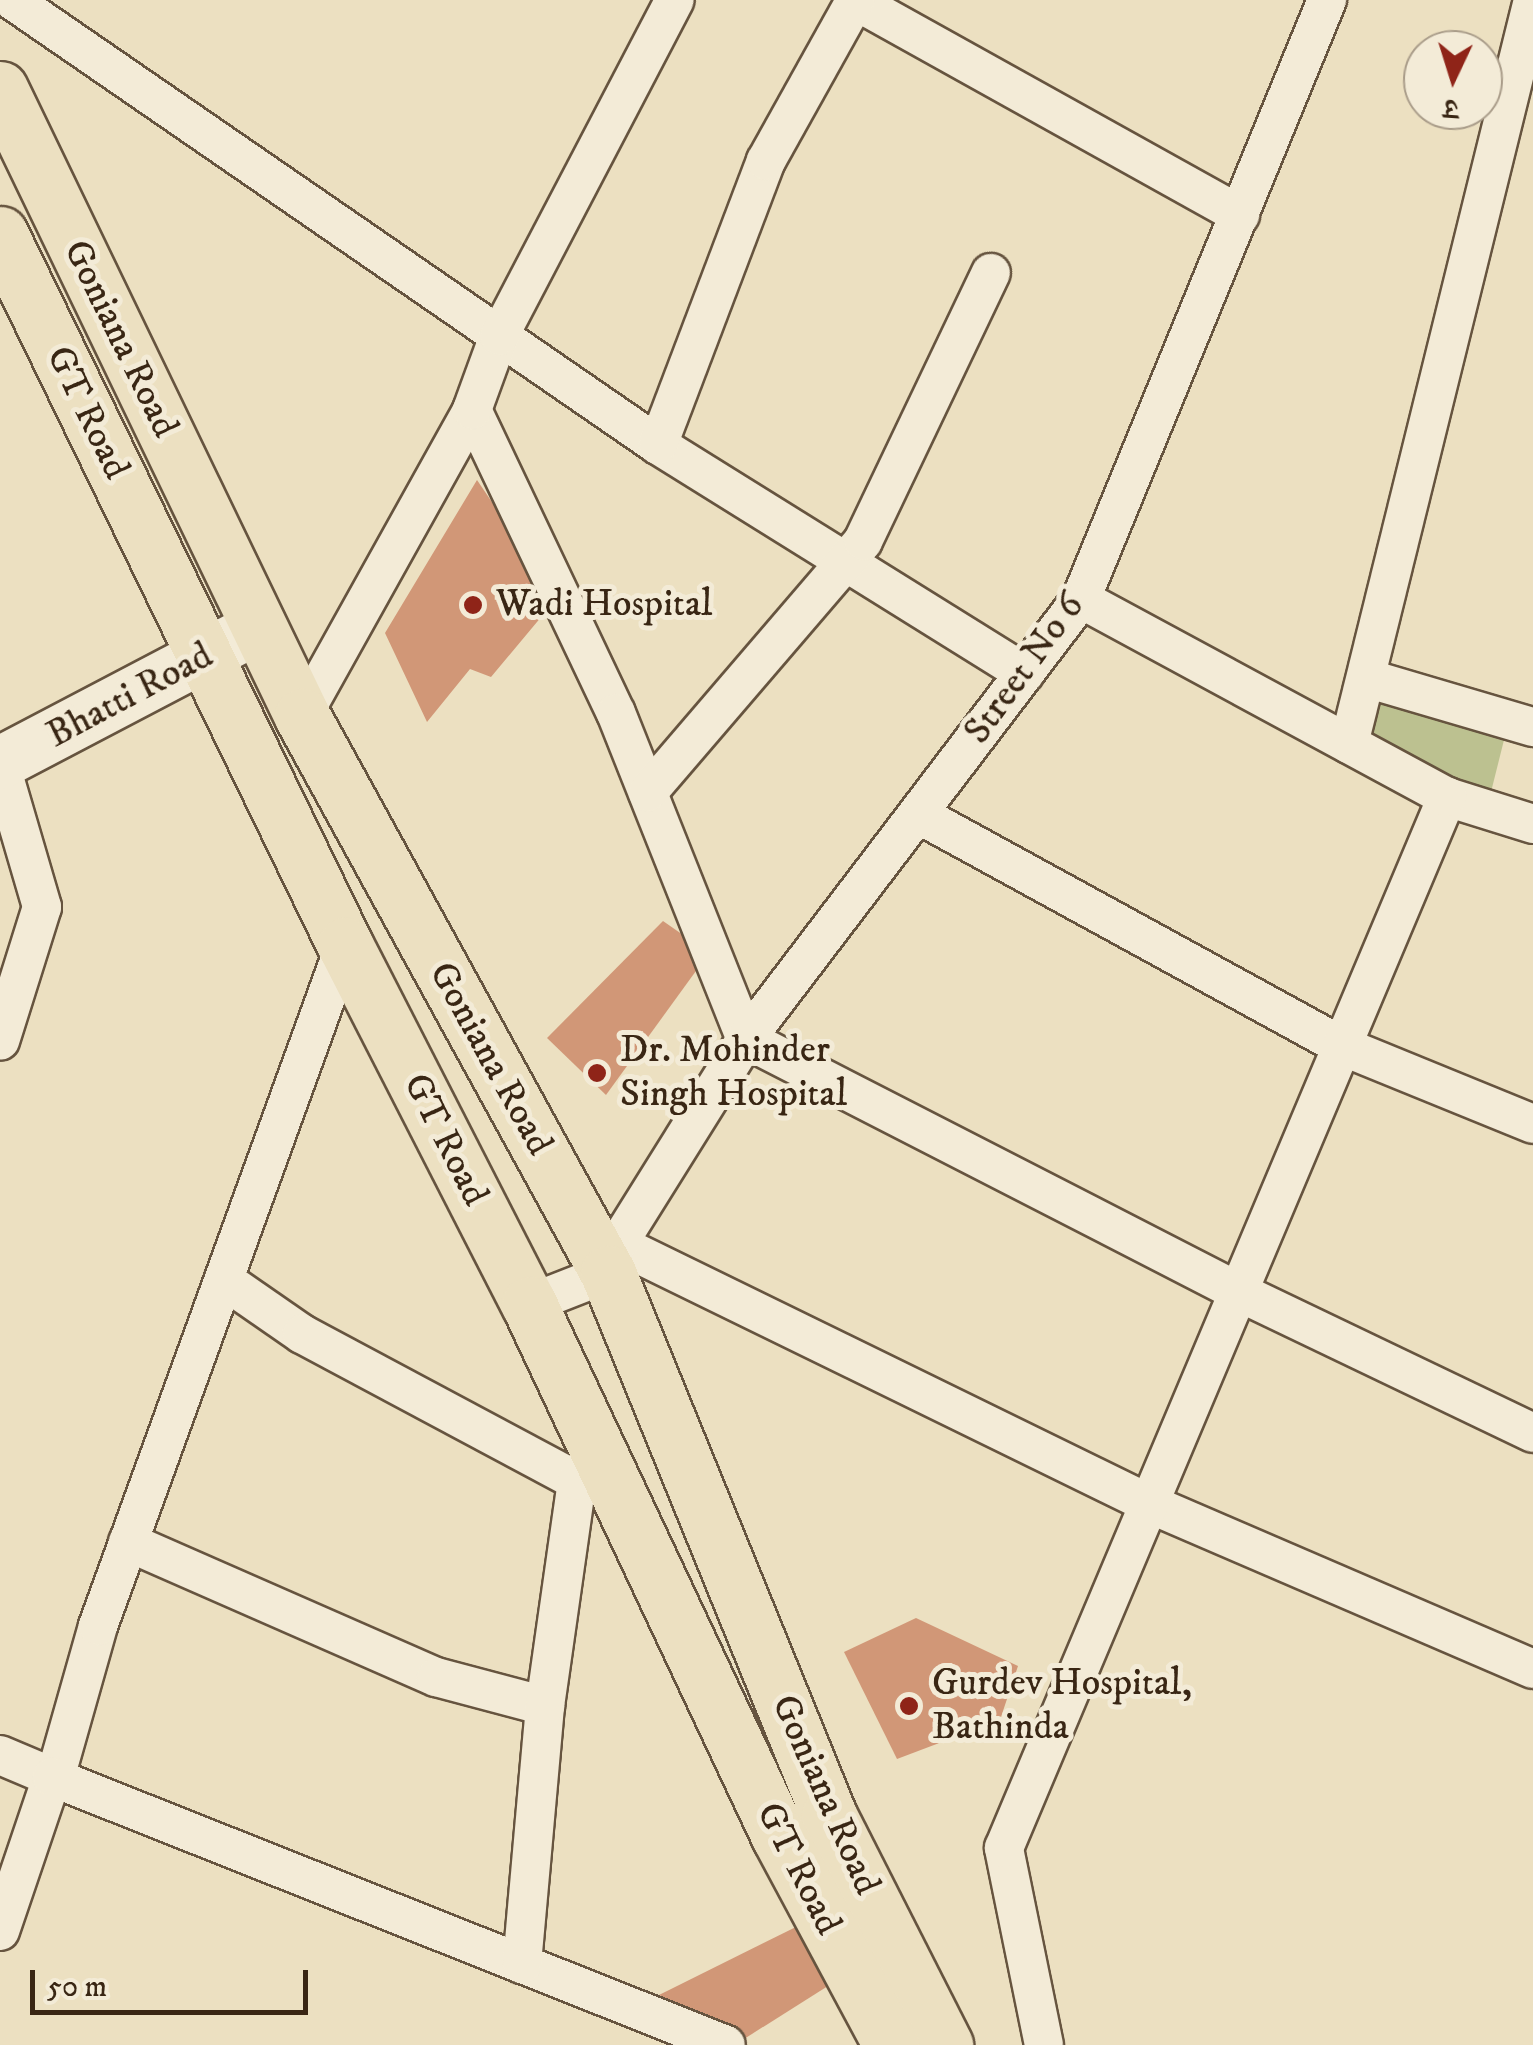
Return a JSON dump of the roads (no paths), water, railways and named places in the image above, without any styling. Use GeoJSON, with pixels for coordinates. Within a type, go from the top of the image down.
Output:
{"type":"FeatureCollection","features":[{"type":"Feature","properties":{"kind":"main road","name":"Goniana Road"},"geometry":{"type":"LineString","coordinates":[[0,89],[302,716],[613,1258],[829,1816],[944,2045]]}},
{"type":"Feature","properties":{"kind":"main road","name":"GT Road"},"geometry":{"type":"LineString","coordinates":[[0,234],[345,945],[528,1304],[586,1465],[890,2045]]}},
{"type":"Feature","properties":{"kind":"main road","name":"Bhatti Road"},"geometry":{"type":"LineString","coordinates":[[0,763],[258,627]]}},
{"type":"Feature","properties":{"kind":"street"},"geometry":{"type":"LineString","coordinates":[[12,0],[658,444],[1025,673]]}},
{"type":"Feature","properties":{"kind":"street"},"geometry":{"type":"LineString","coordinates":[[302,716],[472,410],[500,336],[675,0]]}},
{"type":"Feature","properties":{"kind":"street"},"geometry":{"type":"LineString","coordinates":[[658,444],[766,161],[854,0],[1240,216]]}},
{"type":"Feature","properties":{"kind":"street","name":"Street No 6"},"geometry":{"type":"LineString","coordinates":[[613,1258],[746,1039],[1081,599],[1327,0]]}},
{"type":"Feature","properties":{"kind":"street"},"geometry":{"type":"LineString","coordinates":[[1350,744],[1533,0]]}},
{"type":"Feature","properties":{"kind":"street"},"geometry":{"type":"LineString","coordinates":[[648,792],[847,562],[991,273]]}},
{"type":"Feature","properties":{"kind":"street"},"geometry":{"type":"LineString","coordinates":[[472,410],[648,792],[746,1039],[1239,1292],[1533,1433]]}},
{"type":"Feature","properties":{"kind":"street"},"geometry":{"type":"LineString","coordinates":[[1081,599],[1447,797],[1533,824]]}},
{"type":"Feature","properties":{"kind":"street"},"geometry":{"type":"LineString","coordinates":[[1366,678],[1533,727]]}},
{"type":"Feature","properties":{"kind":"street"},"geometry":{"type":"LineString","coordinates":[[0,763],[42,907],[0,1041]]}},
{"type":"Feature","properties":{"kind":"street"},"geometry":{"type":"LineString","coordinates":[[1044,2045],[1004,1848],[1447,797]]}},
{"type":"Feature","properties":{"kind":"street"},"geometry":{"type":"LineString","coordinates":[[918,814],[1342,1046],[1533,1124]]}},
{"type":"Feature","properties":{"kind":"street"},"geometry":{"type":"LineString","coordinates":[[0,1931],[54,1778],[128,1542],[345,945]]}},
{"type":"Feature","properties":{"kind":"street"},"geometry":{"type":"LineString","coordinates":[[528,1304],[613,1258],[1150,1504],[1533,1668]]}},
{"type":"Feature","properties":{"kind":"street"},"geometry":{"type":"LineString","coordinates":[[224,1280],[302,1334],[586,1465],[545,1706],[522,1964]]}},
{"type":"Feature","properties":{"kind":"street"},"geometry":{"type":"LineString","coordinates":[[128,1542],[436,1677],[545,1706]]}},
{"type":"Feature","properties":{"kind":"street"},"geometry":{"type":"LineString","coordinates":[[0,1755],[726,2045]]}},
{"type":"Feature","properties":{"kind":"place","name":"Wadi Hospital"},"geometry":{"type":"Point","coordinates":[473,605]}},
{"type":"Feature","properties":{"kind":"place","name":"Dr. Mohinder Singh Hospital"},"geometry":{"type":"Point","coordinates":[597,1073]}},
{"type":"Feature","properties":{"kind":"place","name":"Gurdev Hospital, Bathinda"},"geometry":{"type":"Point","coordinates":[909,1706]}}]}
